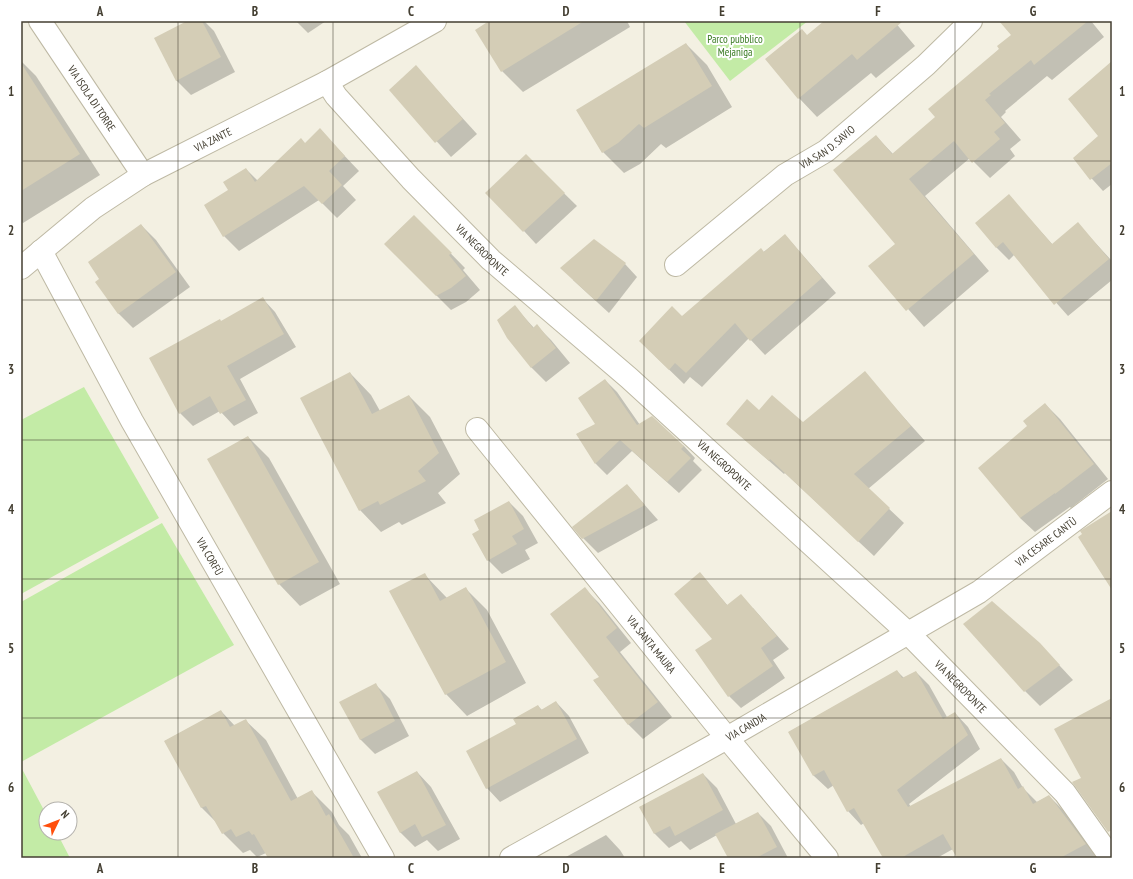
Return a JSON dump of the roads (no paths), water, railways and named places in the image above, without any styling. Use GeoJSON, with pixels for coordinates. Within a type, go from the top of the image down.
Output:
{"type":"FeatureCollection","features":[{"type":"Feature","properties":{"kind":"street","name":"VIA ISOLA DI TORRE"},"geometry":{"type":"LineString","coordinates":[[40,21],[143,175]]}},
{"type":"Feature","properties":{"kind":"street","name":"VIA SAN D. SAVIO"},"geometry":{"type":"LineString","coordinates":[[676,265],[785,175],[826,151],[926,65],[971,21]]}},
{"type":"Feature","properties":{"kind":"street","name":"VIA ZANTE"},"geometry":{"type":"LineString","coordinates":[[21,268],[93,208],[143,175],[327,82],[426,26]]}},
{"type":"Feature","properties":{"kind":"street","name":"VIA NEGROPONTE"},"geometry":{"type":"LineString","coordinates":[[327,82],[336,96],[411,179],[491,260],[629,378],[908,633],[1065,793],[1112,858]]}},
{"type":"Feature","properties":{"kind":"street","name":"VIA CORFÙ"},"geometry":{"type":"LineString","coordinates":[[41,251],[132,421],[383,858]]}},
{"type":"Feature","properties":{"kind":"street","name":"VIA SANTA MAURA"},"geometry":{"type":"LineString","coordinates":[[477,429],[727,738],[827,858]]}},
{"type":"Feature","properties":{"kind":"street","name":"VIA CESARE CANTÙ"},"geometry":{"type":"LineString","coordinates":[[979,592],[1112,492]]}},
{"type":"Feature","properties":{"kind":"street","name":"VIA CANDIA"},"geometry":{"type":"LineString","coordinates":[[511,858],[727,738],[979,592]]}},
{"type":"Feature","properties":{"kind":"park label","name":"Parco pubblico Mejaniga"},"geometry":{"type":"Point","coordinates":[735,45]}}]}
